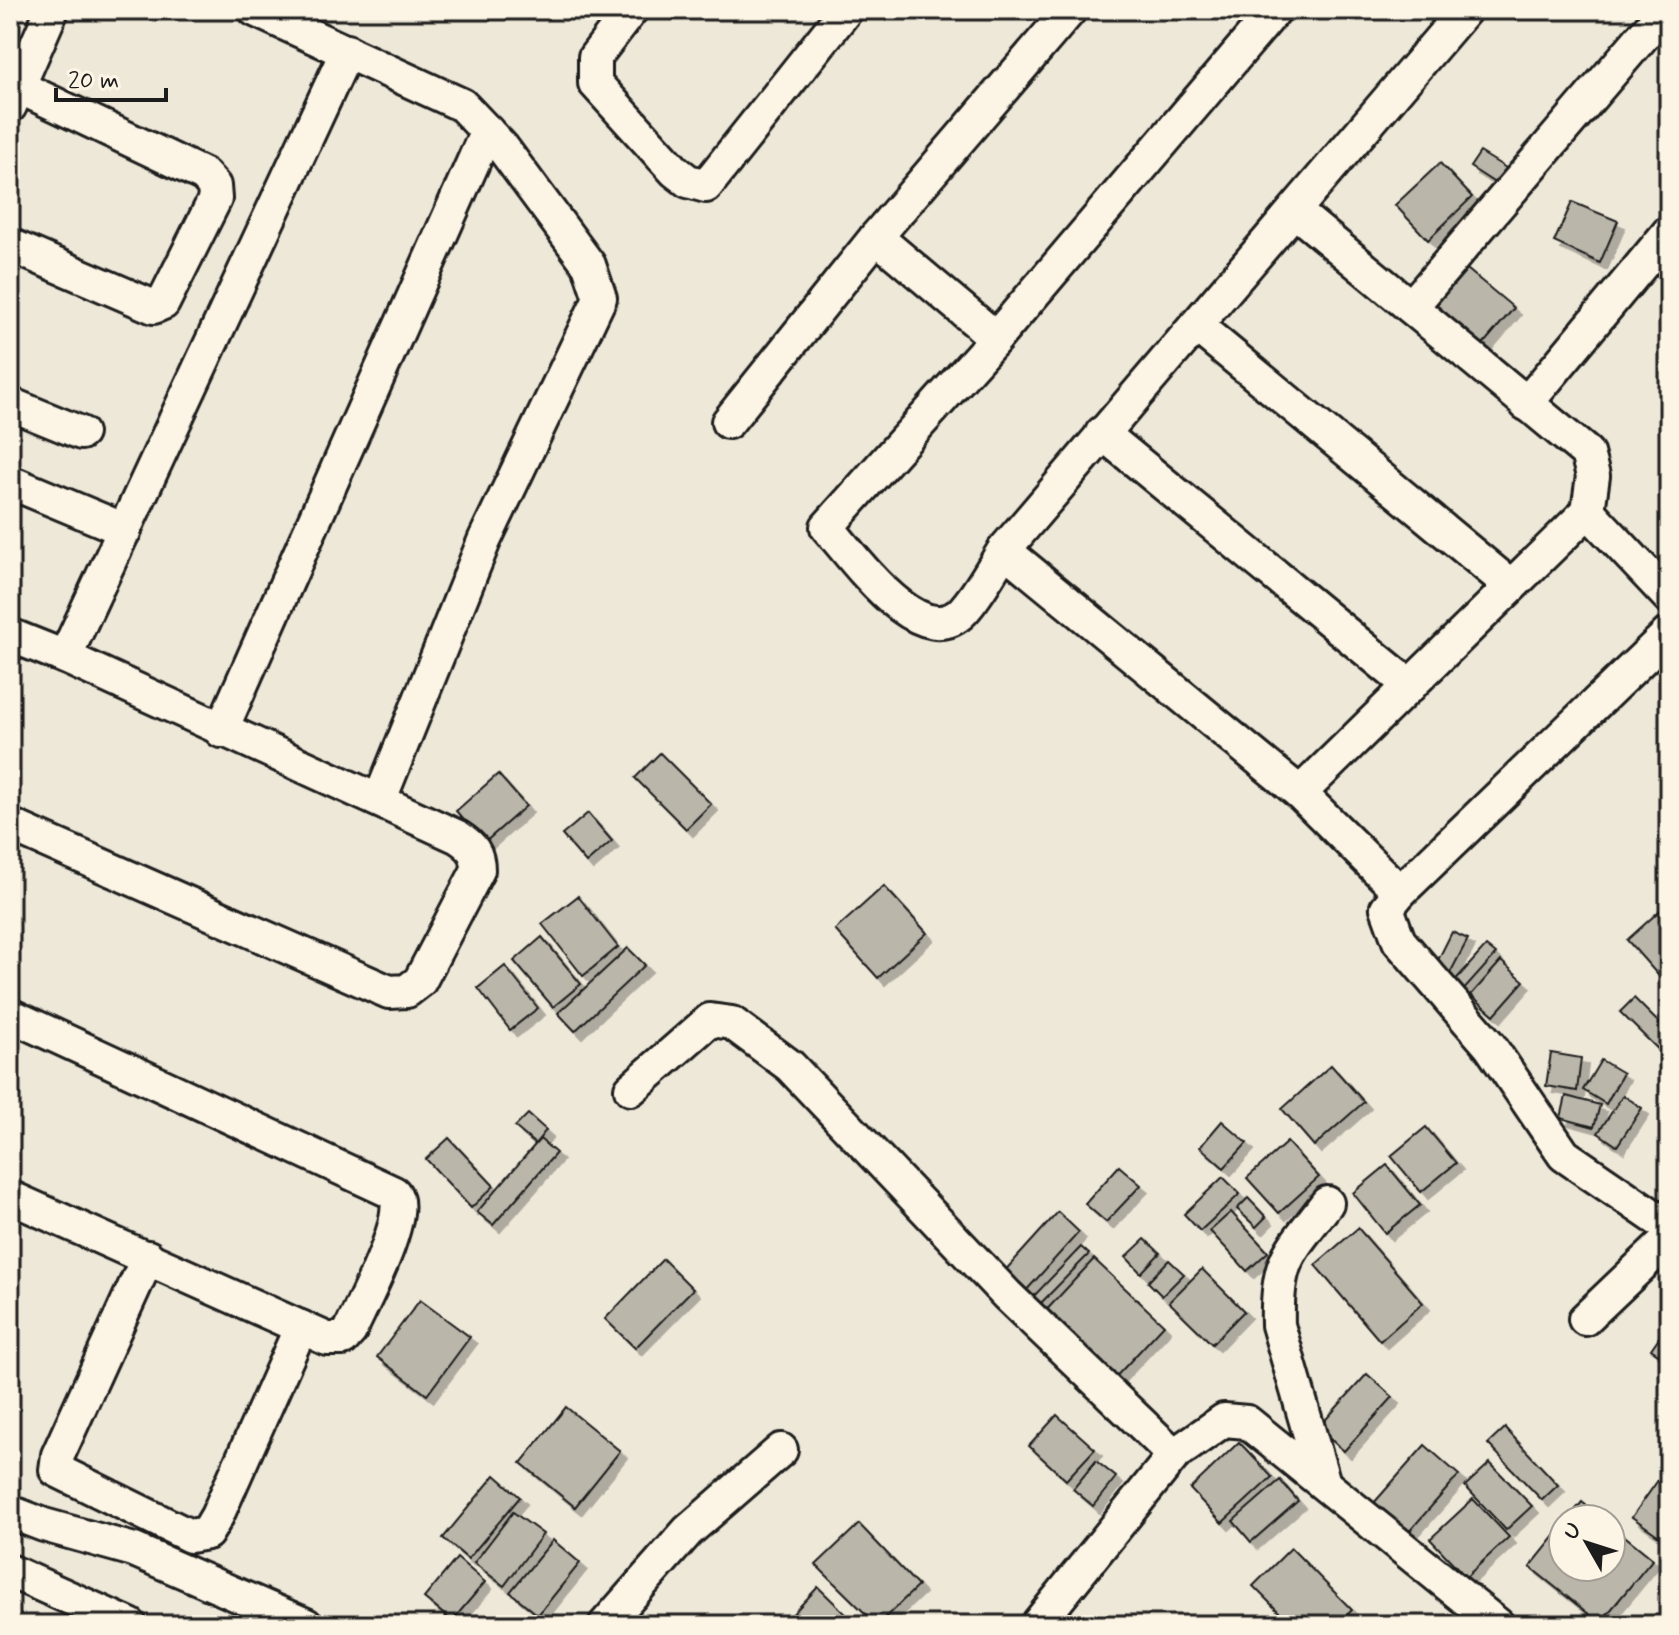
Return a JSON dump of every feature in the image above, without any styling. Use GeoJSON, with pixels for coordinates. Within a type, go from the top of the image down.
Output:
{"type":"FeatureCollection","features":[{"type":"Feature","properties":{"kind":"street"},"geometry":{"type":"LineString","coordinates":[[10,245],[154,307],[163,303],[215,199],[214,186],[204,175],[15,96],[52,10]]}},
{"type":"Feature","properties":{"kind":"street"},"geometry":{"type":"LineString","coordinates":[[255,10],[313,22],[347,51],[462,105],[487,131],[589,265],[600,298],[484,541],[380,799]]}},
{"type":"Feature","properties":{"kind":"street"},"geometry":{"type":"LineString","coordinates":[[631,10],[595,57],[595,83],[675,171],[688,181],[706,186],[846,10]]}},
{"type":"Feature","properties":{"kind":"street"},"geometry":{"type":"LineString","coordinates":[[728,422],[876,237],[1070,10]]}},
{"type":"Feature","properties":{"kind":"street"},"geometry":{"type":"LineString","coordinates":[[1275,10],[996,338],[827,527],[889,597],[925,622],[944,624],[962,612],[1004,550],[1102,433],[1198,327],[1465,10]]}},
{"type":"Feature","properties":{"kind":"street"},"geometry":{"type":"LineString","coordinates":[[1411,307],[1665,10]]}},
{"type":"Feature","properties":{"kind":"street"},"geometry":{"type":"LineString","coordinates":[[65,657],[347,51]]}},
{"type":"Feature","properties":{"kind":"street"},"geometry":{"type":"LineString","coordinates":[[221,731],[487,131]]}},
{"type":"Feature","properties":{"kind":"street"},"geometry":{"type":"LineString","coordinates":[[1296,212],[1587,453],[1593,476],[1588,511],[1300,793]]}},
{"type":"Feature","properties":{"kind":"street"},"geometry":{"type":"LineString","coordinates":[[1526,404],[1669,232]]}},
{"type":"Feature","properties":{"kind":"street"},"geometry":{"type":"LineString","coordinates":[[876,237],[996,338]]}},
{"type":"Feature","properties":{"kind":"street"},"geometry":{"type":"LineString","coordinates":[[1198,327],[1511,586]]}},
{"type":"Feature","properties":{"kind":"street"},"geometry":{"type":"LineString","coordinates":[[10,404],[81,433]]}},
{"type":"Feature","properties":{"kind":"street"},"geometry":{"type":"LineString","coordinates":[[1102,433],[1410,686]]}},
{"type":"Feature","properties":{"kind":"street"},"geometry":{"type":"LineString","coordinates":[[10,482],[125,530]]}},
{"type":"Feature","properties":{"kind":"street"},"geometry":{"type":"LineString","coordinates":[[1588,511],[1669,597]]}},
{"type":"Feature","properties":{"kind":"street"},"geometry":{"type":"LineString","coordinates":[[1004,550],[1300,793],[1400,892]]}},
{"type":"Feature","properties":{"kind":"street"},"geometry":{"type":"LineString","coordinates":[[1669,633],[1387,908],[1399,941],[1490,1046],[1564,1155],[1669,1227]]}},
{"type":"Feature","properties":{"kind":"street"},"geometry":{"type":"LineString","coordinates":[[10,635],[380,799],[458,837],[470,845],[478,857],[478,870],[420,981],[407,991],[389,992],[10,825]]}},
{"type":"Feature","properties":{"kind":"street"},"geometry":{"type":"LineString","coordinates":[[10,1015],[394,1193],[400,1206],[390,1241],[350,1331],[343,1339],[327,1339],[10,1197]]}},
{"type":"Feature","properties":{"kind":"street"},"geometry":{"type":"LineString","coordinates":[[631,1089],[710,1020],[732,1023],[790,1066],[1007,1295],[1174,1455]]}},
{"type":"Feature","properties":{"kind":"street"},"geometry":{"type":"LineString","coordinates":[[1323,1480],[1278,1325],[1277,1298],[1279,1273],[1288,1253],[1327,1203]]}},
{"type":"Feature","properties":{"kind":"street"},"geometry":{"type":"LineString","coordinates":[[1585,1319],[1669,1239]]}},
{"type":"Feature","properties":{"kind":"street"},"geometry":{"type":"LineString","coordinates":[[148,1257],[58,1455],[56,1470],[175,1530],[190,1536],[207,1533],[301,1327]]}},
{"type":"Feature","properties":{"kind":"street"},"geometry":{"type":"LineString","coordinates":[[1037,1625],[1174,1455],[1224,1420],[1247,1422],[1323,1480],[1498,1625]]}},
{"type":"Feature","properties":{"kind":"street"},"geometry":{"type":"LineString","coordinates":[[605,1625],[688,1531],[781,1450]]}},
{"type":"Feature","properties":{"kind":"street"},"geometry":{"type":"LineString","coordinates":[[10,1512],[44,1525],[134,1550],[306,1625]]}},
{"type":"Feature","properties":{"kind":"street"},"geometry":{"type":"LineString","coordinates":[[10,1571],[130,1625]]}},
{"type":"Feature","properties":{"kind":"building"},"geometry":{"type":"Polygon","coordinates":[[[1480,152],[1511,171],[1501,187],[1470,167],[1480,152]]]}},
{"type":"Feature","properties":{"kind":"building"},"geometry":{"type":"Polygon","coordinates":[[[1440,163],[1472,197],[1428,240],[1395,205],[1440,163]]]}},
{"type":"Feature","properties":{"kind":"building"},"geometry":{"type":"Polygon","coordinates":[[[1572,202],[1618,221],[1600,263],[1554,242],[1572,202]]]}},
{"type":"Feature","properties":{"kind":"building"},"geometry":{"type":"Polygon","coordinates":[[[1467,269],[1514,308],[1478,350],[1431,311],[1467,269]]]}},
{"type":"Feature","properties":{"kind":"building"},"geometry":{"type":"Polygon","coordinates":[[[660,753],[711,804],[686,829],[635,778],[660,753]]]}},
{"type":"Feature","properties":{"kind":"building"},"geometry":{"type":"Polygon","coordinates":[[[498,774],[526,806],[484,843],[456,811],[498,774]]]}},
{"type":"Feature","properties":{"kind":"building"},"geometry":{"type":"Polygon","coordinates":[[[588,813],[612,841],[586,863],[562,835],[588,813]]]}},
{"type":"Feature","properties":{"kind":"building"},"geometry":{"type":"Polygon","coordinates":[[[884,886],[927,933],[878,978],[835,930],[884,886]]]}},
{"type":"Feature","properties":{"kind":"building"},"geometry":{"type":"Polygon","coordinates":[[[578,896],[618,947],[583,976],[542,924],[578,896]]]}},
{"type":"Feature","properties":{"kind":"building"},"geometry":{"type":"Polygon","coordinates":[[[1665,906],[1669,910],[1669,979],[1665,983],[1627,940],[1665,906]]]}},
{"type":"Feature","properties":{"kind":"building"},"geometry":{"type":"Polygon","coordinates":[[[1452,932],[1468,939],[1449,975],[1434,968],[1452,932]]]}},
{"type":"Feature","properties":{"kind":"building"},"geometry":{"type":"Polygon","coordinates":[[[542,937],[581,984],[553,1007],[514,961],[542,937]]]}},
{"type":"Feature","properties":{"kind":"building"},"geometry":{"type":"Polygon","coordinates":[[[1486,946],[1496,954],[1462,992],[1452,984],[1486,946]]]}},
{"type":"Feature","properties":{"kind":"building"},"geometry":{"type":"Polygon","coordinates":[[[628,948],[645,965],[575,1031],[558,1013],[628,948]]]}},
{"type":"Feature","properties":{"kind":"building"},"geometry":{"type":"Polygon","coordinates":[[[1501,961],[1524,981],[1494,1015],[1471,995],[1501,961]]]}},
{"type":"Feature","properties":{"kind":"building"},"geometry":{"type":"Polygon","coordinates":[[[505,966],[538,1008],[510,1030],[478,988],[505,966]]]}},
{"type":"Feature","properties":{"kind":"building"},"geometry":{"type":"Polygon","coordinates":[[[1634,998],[1669,1033],[1669,1060],[1620,1012],[1634,998]]]}},
{"type":"Feature","properties":{"kind":"building"},"geometry":{"type":"Polygon","coordinates":[[[1551,1053],[1581,1058],[1577,1091],[1546,1086],[1551,1053]]]}},
{"type":"Feature","properties":{"kind":"building"},"geometry":{"type":"Polygon","coordinates":[[[1601,1060],[1623,1073],[1606,1104],[1583,1090],[1601,1060]]]}},
{"type":"Feature","properties":{"kind":"building"},"geometry":{"type":"Polygon","coordinates":[[[1331,1065],[1364,1102],[1314,1146],[1282,1109],[1331,1065]]]}},
{"type":"Feature","properties":{"kind":"building"},"geometry":{"type":"Polygon","coordinates":[[[1623,1095],[1642,1108],[1617,1146],[1598,1133],[1623,1095]]]}},
{"type":"Feature","properties":{"kind":"building"},"geometry":{"type":"Polygon","coordinates":[[[1566,1096],[1600,1105],[1594,1127],[1561,1118],[1566,1096]]]}},
{"type":"Feature","properties":{"kind":"building"},"geometry":{"type":"Polygon","coordinates":[[[528,1114],[546,1130],[535,1144],[515,1127],[528,1114]]]}},
{"type":"Feature","properties":{"kind":"building"},"geometry":{"type":"Polygon","coordinates":[[[1222,1121],[1247,1143],[1224,1168],[1200,1147],[1222,1121]]]}},
{"type":"Feature","properties":{"kind":"building"},"geometry":{"type":"Polygon","coordinates":[[[1426,1127],[1456,1163],[1421,1192],[1391,1156],[1426,1127]]]}},
{"type":"Feature","properties":{"kind":"building"},"geometry":{"type":"Polygon","coordinates":[[[449,1138],[494,1186],[471,1208],[426,1159],[449,1138]]]}},
{"type":"Feature","properties":{"kind":"building"},"geometry":{"type":"Polygon","coordinates":[[[540,1139],[556,1153],[493,1225],[477,1212],[540,1139]]]}},
{"type":"Feature","properties":{"kind":"building"},"geometry":{"type":"Polygon","coordinates":[[[1287,1142],[1319,1177],[1279,1213],[1247,1178],[1287,1142]]]}},
{"type":"Feature","properties":{"kind":"building"},"geometry":{"type":"Polygon","coordinates":[[[1387,1165],[1420,1205],[1385,1233],[1353,1193],[1387,1165]]]}},
{"type":"Feature","properties":{"kind":"building"},"geometry":{"type":"Polygon","coordinates":[[[1119,1166],[1141,1185],[1106,1222],[1085,1204],[1119,1166]]]}},
{"type":"Feature","properties":{"kind":"building"},"geometry":{"type":"Polygon","coordinates":[[[1223,1177],[1240,1194],[1200,1231],[1184,1214],[1223,1177]]]}},
{"type":"Feature","properties":{"kind":"building"},"geometry":{"type":"Polygon","coordinates":[[[1248,1198],[1266,1217],[1256,1227],[1237,1209],[1248,1198]]]}},
{"type":"Feature","properties":{"kind":"building"},"geometry":{"type":"Polygon","coordinates":[[[1058,1212],[1079,1232],[1024,1293],[1002,1274],[1058,1212]]]}},
{"type":"Feature","properties":{"kind":"building"},"geometry":{"type":"Polygon","coordinates":[[[1231,1212],[1268,1252],[1247,1271],[1210,1231],[1231,1212]]]}},
{"type":"Feature","properties":{"kind":"building"},"geometry":{"type":"Polygon","coordinates":[[[1358,1228],[1423,1303],[1380,1341],[1315,1265],[1358,1228]]]}},
{"type":"Feature","properties":{"kind":"building"},"geometry":{"type":"Polygon","coordinates":[[[1145,1239],[1160,1253],[1141,1273],[1126,1257],[1145,1239]]]}},
{"type":"Feature","properties":{"kind":"building"},"geometry":{"type":"Polygon","coordinates":[[[1081,1247],[1089,1254],[1038,1306],[1031,1299],[1081,1247]]]}},
{"type":"Feature","properties":{"kind":"building"},"geometry":{"type":"Polygon","coordinates":[[[663,1259],[693,1289],[635,1348],[605,1319],[663,1259]]]}},
{"type":"Feature","properties":{"kind":"building"},"geometry":{"type":"Polygon","coordinates":[[[1094,1259],[1164,1325],[1111,1382],[1041,1316],[1094,1259]]]}},
{"type":"Feature","properties":{"kind":"building"},"geometry":{"type":"Polygon","coordinates":[[[1169,1260],[1184,1274],[1162,1296],[1148,1282],[1169,1260]]]}},
{"type":"Feature","properties":{"kind":"building"},"geometry":{"type":"Polygon","coordinates":[[[1202,1269],[1244,1311],[1212,1344],[1169,1302],[1202,1269]]]}},
{"type":"Feature","properties":{"kind":"building"},"geometry":{"type":"Polygon","coordinates":[[[420,1300],[470,1337],[427,1395],[377,1357],[420,1300]]]}},
{"type":"Feature","properties":{"kind":"building"},"geometry":{"type":"Polygon","coordinates":[[[1669,1323],[1669,1362],[1651,1349],[1669,1323]]]}},
{"type":"Feature","properties":{"kind":"building"},"geometry":{"type":"Polygon","coordinates":[[[1367,1374],[1393,1397],[1344,1451],[1318,1428],[1367,1374]]]}},
{"type":"Feature","properties":{"kind":"building"},"geometry":{"type":"Polygon","coordinates":[[[566,1407],[620,1451],[575,1507],[521,1463],[566,1407]]]}},
{"type":"Feature","properties":{"kind":"building"},"geometry":{"type":"Polygon","coordinates":[[[1057,1415],[1095,1449],[1066,1480],[1029,1446],[1057,1415]]]}},
{"type":"Feature","properties":{"kind":"building"},"geometry":{"type":"Polygon","coordinates":[[[1505,1428],[1558,1485],[1542,1500],[1488,1444],[1505,1428]]]}},
{"type":"Feature","properties":{"kind":"building"},"geometry":{"type":"Polygon","coordinates":[[[1239,1442],[1272,1477],[1222,1523],[1190,1489],[1239,1442]]]}},
{"type":"Feature","properties":{"kind":"building"},"geometry":{"type":"Polygon","coordinates":[[[1425,1445],[1459,1475],[1407,1534],[1373,1504],[1425,1445]]]}},
{"type":"Feature","properties":{"kind":"building"},"geometry":{"type":"Polygon","coordinates":[[[1096,1461],[1116,1477],[1093,1506],[1073,1489],[1096,1461]]]}},
{"type":"Feature","properties":{"kind":"building"},"geometry":{"type":"Polygon","coordinates":[[[1490,1463],[1532,1506],[1506,1530],[1465,1486],[1490,1463]]]}},
{"type":"Feature","properties":{"kind":"building"},"geometry":{"type":"Polygon","coordinates":[[[495,1475],[520,1497],[468,1559],[443,1538],[495,1475]]]}},
{"type":"Feature","properties":{"kind":"building"},"geometry":{"type":"Polygon","coordinates":[[[1661,1476],[1669,1482],[1669,1543],[1632,1517],[1661,1476]]]}},
{"type":"Feature","properties":{"kind":"building"},"geometry":{"type":"Polygon","coordinates":[[[1280,1480],[1298,1501],[1251,1542],[1233,1521],[1280,1480]]]}},
{"type":"Feature","properties":{"kind":"building"},"geometry":{"type":"Polygon","coordinates":[[[1473,1499],[1509,1537],[1466,1577],[1430,1539],[1473,1499]]]}},
{"type":"Feature","properties":{"kind":"building"},"geometry":{"type":"Polygon","coordinates":[[[513,1512],[543,1534],[504,1586],[474,1563],[513,1512]]]}},
{"type":"Feature","properties":{"kind":"building"},"geometry":{"type":"Polygon","coordinates":[[[859,1524],[918,1586],[877,1625],[816,1565],[859,1524]]]}},
{"type":"Feature","properties":{"kind":"building"},"geometry":{"type":"Polygon","coordinates":[[[1627,1538],[1653,1559],[1600,1623],[1550,1583],[1627,1583],[1627,1538]]]}},
{"type":"Feature","properties":{"kind":"building"},"geometry":{"type":"Polygon","coordinates":[[[553,1540],[580,1563],[538,1615],[510,1592],[553,1540]]]}},
{"type":"Feature","properties":{"kind":"building"},"geometry":{"type":"Polygon","coordinates":[[[1547,1546],[1547,1581],[1530,1567],[1547,1546]]]}},
{"type":"Feature","properties":{"kind":"building"},"geometry":{"type":"Polygon","coordinates":[[[1291,1548],[1352,1610],[1337,1625],[1292,1625],[1253,1586],[1291,1548]]]}},
{"type":"Feature","properties":{"kind":"building"},"geometry":{"type":"Polygon","coordinates":[[[457,1558],[485,1582],[452,1621],[424,1598],[457,1558]]]}},
{"type":"Feature","properties":{"kind":"building"},"geometry":{"type":"Polygon","coordinates":[[[818,1587],[857,1625],[792,1625],[787,1620],[818,1587]]]}}]}
